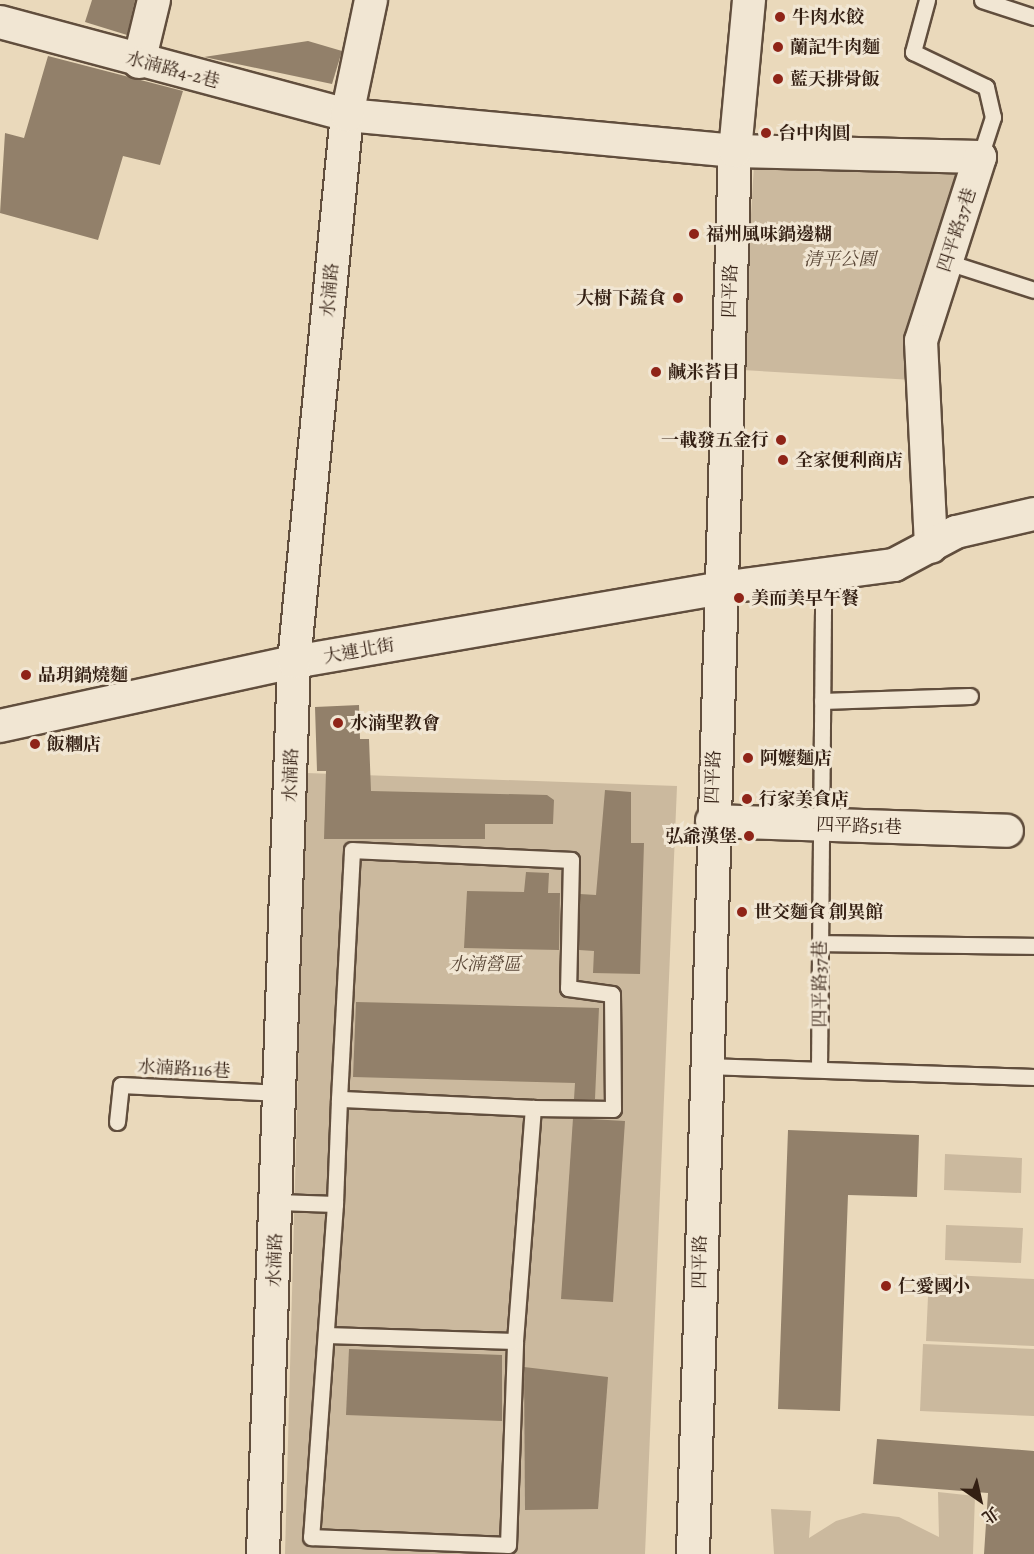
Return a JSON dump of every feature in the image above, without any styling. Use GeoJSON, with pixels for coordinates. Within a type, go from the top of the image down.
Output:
{"type":"FeatureCollection","features":[{"type":"Feature","properties":{"kind":"street"},"geometry":{"type":"LineString","coordinates":[[139,62],[154,0]]}},
{"type":"Feature","properties":{"kind":"street","name":"水湳路"},"geometry":{"type":"LineString","coordinates":[[263,1554],[278,1202],[294,662],[347,115],[371,0]]}},
{"type":"Feature","properties":{"kind":"street","name":"四平路"},"geometry":{"type":"LineString","coordinates":[[693,1554],[711,821],[735,152],[749,0]]}},
{"type":"Feature","properties":{"kind":"street","name":"水湳路4-2巷"},"geometry":{"type":"LineString","coordinates":[[0,22],[139,62],[347,115],[735,152]]}},
{"type":"Feature","properties":{"kind":"street"},"geometry":{"type":"LineString","coordinates":[[735,152],[980,157]]}},
{"type":"Feature","properties":{"kind":"street","name":"四平路37巷"},"geometry":{"type":"LineString","coordinates":[[943,540],[921,341],[980,157]]}},
{"type":"Feature","properties":{"kind":"street"},"geometry":{"type":"LineString","coordinates":[[721,588],[894,565],[943,540],[1034,514]]}},
{"type":"Feature","properties":{"kind":"street","name":"大連北街"},"geometry":{"type":"LineString","coordinates":[[0,726],[294,662],[721,588]]}},
{"type":"Feature","properties":{"kind":"street","name":"四平路51巷"},"geometry":{"type":"LineString","coordinates":[[711,821],[1007,831]]}},
{"type":"Feature","properties":{"kind":"lane"},"geometry":{"type":"LineString","coordinates":[[927,0],[912,52],[986,87],[993,117],[980,157]]}},
{"type":"Feature","properties":{"kind":"lane"},"geometry":{"type":"LineString","coordinates":[[982,0],[1034,17]]}},
{"type":"Feature","properties":{"kind":"lane"},"geometry":{"type":"LineString","coordinates":[[947,262],[1034,290]]}},
{"type":"Feature","properties":{"kind":"lane","name":"四平路37巷"},"geometry":{"type":"LineString","coordinates":[[819,1069],[823,576]]}},
{"type":"Feature","properties":{"kind":"lane"},"geometry":{"type":"LineString","coordinates":[[822,701],[970,696]]}},
{"type":"Feature","properties":{"kind":"lane"},"geometry":{"type":"LineString","coordinates":[[339,1099],[533,1108],[613,1108],[612,994],[568,988],[571,860],[352,850],[339,1099],[335,1204],[311,1537],[508,1545],[515,1341],[533,1108]]}},
{"type":"Feature","properties":{"kind":"lane"},"geometry":{"type":"LineString","coordinates":[[820,943],[1034,946]]}},
{"type":"Feature","properties":{"kind":"lane"},"geometry":{"type":"LineString","coordinates":[[705,1066],[1034,1077]]}},
{"type":"Feature","properties":{"kind":"lane","name":"水湳路116巷"},"geometry":{"type":"LineString","coordinates":[[117,1122],[121,1085],[281,1093]]}},
{"type":"Feature","properties":{"kind":"lane"},"geometry":{"type":"LineString","coordinates":[[278,1202],[335,1204]]}},
{"type":"Feature","properties":{"kind":"lane"},"geometry":{"type":"LineString","coordinates":[[326,1335],[515,1341]]}},
{"type":"Feature","properties":{"kind":"green space","name":"清平公園"},"geometry":{"type":"Polygon","coordinates":[[[754,164],[964,170],[913,380],[742,370],[754,164]]]}},
{"type":"Feature","properties":{"kind":"green space","name":"水湳營區"},"geometry":{"type":"Polygon","coordinates":[[[306,773],[677,786],[645,1554],[285,1554],[306,773]]]}},
{"type":"Feature","properties":{"kind":"green space"},"geometry":{"type":"Polygon","coordinates":[[[945,1154],[1022,1158],[1021,1193],[944,1190],[945,1154]]]}},
{"type":"Feature","properties":{"kind":"green space"},"geometry":{"type":"Polygon","coordinates":[[[946,1225],[1023,1228],[1021,1263],[945,1260],[946,1225]]]}},
{"type":"Feature","properties":{"kind":"green space"},"geometry":{"type":"Polygon","coordinates":[[[929,1274],[1034,1279],[1034,1346],[926,1341],[929,1274]]]}},
{"type":"Feature","properties":{"kind":"green space"},"geometry":{"type":"Polygon","coordinates":[[[923,1344],[1034,1349],[1034,1416],[920,1411],[923,1344]]]}},
{"type":"Feature","properties":{"kind":"green space"},"geometry":{"type":"Polygon","coordinates":[[[938,1492],[975,1496],[973,1554],[774,1554],[771,1509],[811,1511],[809,1538],[836,1521],[863,1513],[899,1517],[939,1537],[938,1492]]]}},
{"type":"Feature","properties":{"kind":"building"},"geometry":{"type":"Polygon","coordinates":[[[92,0],[135,0],[127,35],[85,22],[92,0]]]}},
{"type":"Feature","properties":{"kind":"building"},"geometry":{"type":"Polygon","coordinates":[[[308,41],[342,51],[332,84],[204,57],[308,41]]]}},
{"type":"Feature","properties":{"kind":"building"},"geometry":{"type":"Polygon","coordinates":[[[48,56],[183,91],[160,165],[123,156],[98,240],[0,213],[5,133],[24,138],[48,56]]]}},
{"type":"Feature","properties":{"kind":"building"},"geometry":{"type":"Polygon","coordinates":[[[359,705],[360,739],[369,739],[371,791],[547,795],[554,800],[553,824],[485,824],[485,839],[324,839],[326,771],[317,771],[315,707],[359,705]]]}},
{"type":"Feature","properties":{"kind":"building"},"geometry":{"type":"Polygon","coordinates":[[[605,790],[631,792],[631,843],[644,843],[640,974],[593,973],[594,951],[579,950],[580,894],[596,895],[605,790]]]}},
{"type":"Feature","properties":{"kind":"building"},"geometry":{"type":"Polygon","coordinates":[[[526,872],[549,873],[548,893],[560,893],[559,950],[464,948],[467,891],[524,892],[526,872]]]}},
{"type":"Feature","properties":{"kind":"building"},"geometry":{"type":"Polygon","coordinates":[[[356,1002],[599,1008],[595,1099],[574,1099],[575,1083],[353,1077],[356,1002]]]}},
{"type":"Feature","properties":{"kind":"building"},"geometry":{"type":"Polygon","coordinates":[[[573,1118],[625,1121],[613,1302],[561,1299],[573,1118]]]}},
{"type":"Feature","properties":{"kind":"building"},"geometry":{"type":"Polygon","coordinates":[[[788,1130],[919,1135],[917,1197],[848,1195],[840,1411],[778,1409],[788,1130]]]}},
{"type":"Feature","properties":{"kind":"building"},"geometry":{"type":"Polygon","coordinates":[[[349,1349],[502,1355],[502,1421],[346,1415],[349,1349]]]}},
{"type":"Feature","properties":{"kind":"building"},"geometry":{"type":"Polygon","coordinates":[[[524,1367],[608,1377],[598,1509],[525,1510],[524,1367]]]}},
{"type":"Feature","properties":{"kind":"building"},"geometry":{"type":"Polygon","coordinates":[[[877,1439],[1034,1451],[1034,1554],[984,1554],[988,1493],[873,1484],[877,1439]]]}},
{"type":"Feature","properties":{"kind":"place","name":"牛肉水餃"},"geometry":{"type":"Point","coordinates":[780,17]}},
{"type":"Feature","properties":{"kind":"place","name":"蘭記牛肉麵"},"geometry":{"type":"Point","coordinates":[778,47]}},
{"type":"Feature","properties":{"kind":"place","name":"藍天排骨飯"},"geometry":{"type":"Point","coordinates":[778,79]}},
{"type":"Feature","properties":{"kind":"place","name":"台中肉圓"},"geometry":{"type":"Point","coordinates":[766,133]}},
{"type":"Feature","properties":{"kind":"place","name":"福州風味鍋邊糊"},"geometry":{"type":"Point","coordinates":[694,234]}},
{"type":"Feature","properties":{"kind":"place","name":"大樹下蔬食"},"geometry":{"type":"Point","coordinates":[678,298]}},
{"type":"Feature","properties":{"kind":"place","name":"鹹米苔目"},"geometry":{"type":"Point","coordinates":[656,372]}},
{"type":"Feature","properties":{"kind":"place","name":"一載發五金行"},"geometry":{"type":"Point","coordinates":[781,440]}},
{"type":"Feature","properties":{"kind":"place","name":"全家便利商店"},"geometry":{"type":"Point","coordinates":[783,460]}},
{"type":"Feature","properties":{"kind":"place","name":"美而美早午餐"},"geometry":{"type":"Point","coordinates":[739,598]}},
{"type":"Feature","properties":{"kind":"place","name":"品玥鍋燒麵"},"geometry":{"type":"Point","coordinates":[26,675]}},
{"type":"Feature","properties":{"kind":"place","name":"水湳聖教會"},"geometry":{"type":"Point","coordinates":[338,723]}},
{"type":"Feature","properties":{"kind":"place","name":"飯糰店"},"geometry":{"type":"Point","coordinates":[35,744]}},
{"type":"Feature","properties":{"kind":"place","name":"阿嬤麵店"},"geometry":{"type":"Point","coordinates":[748,758]}},
{"type":"Feature","properties":{"kind":"place","name":"行家美食店"},"geometry":{"type":"Point","coordinates":[747,799]}},
{"type":"Feature","properties":{"kind":"place","name":"弘爺漢堡"},"geometry":{"type":"Point","coordinates":[749,836]}},
{"type":"Feature","properties":{"kind":"place","name":"世交麵食 創異館"},"geometry":{"type":"Point","coordinates":[742,912]}},
{"type":"Feature","properties":{"kind":"place","name":"仁愛國小"},"geometry":{"type":"Point","coordinates":[886,1286]}}]}
